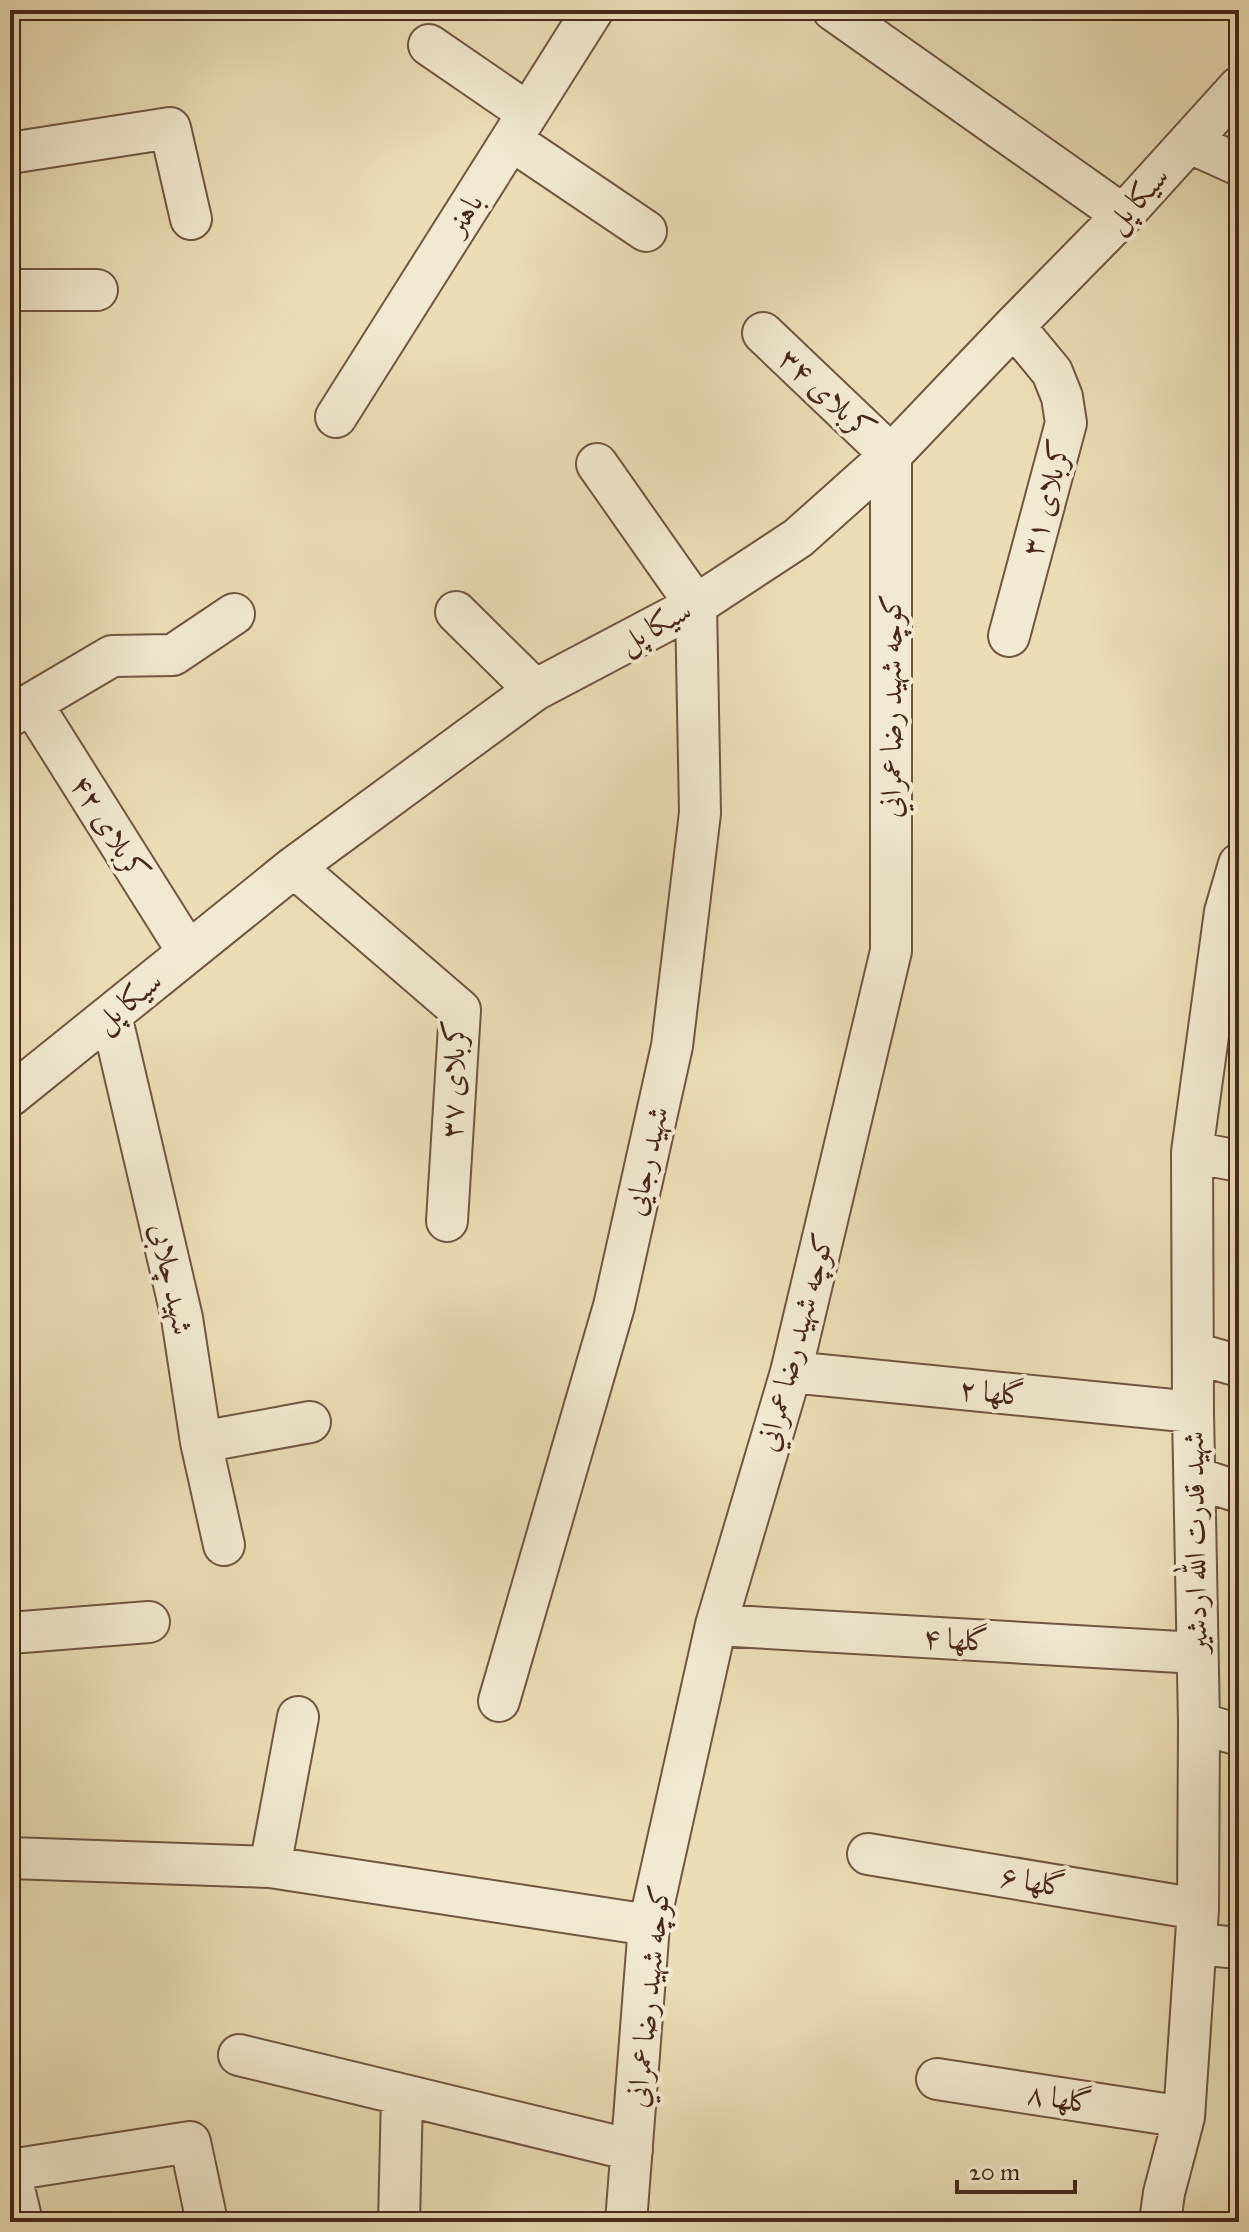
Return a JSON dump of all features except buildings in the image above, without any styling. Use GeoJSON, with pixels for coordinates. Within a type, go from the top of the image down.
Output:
{"type":"FeatureCollection","features":[{"type":"Feature","properties":{"kind":"street","name":"باهنر"},"geometry":{"type":"LineString","coordinates":[[336,417],[593,10]]}},
{"type":"Feature","properties":{"kind":"street"},"geometry":{"type":"LineString","coordinates":[[833,10],[1123,215]]}},
{"type":"Feature","properties":{"kind":"street"},"geometry":{"type":"LineString","coordinates":[[429,45],[646,231]]}},
{"type":"Feature","properties":{"kind":"street","name":"سیکا پل"},"geometry":{"type":"LineString","coordinates":[[10,1096],[294,867],[535,690],[696,605],[798,538],[891,455],[1123,215],[1239,87]]}},
{"type":"Feature","properties":{"kind":"street"},"geometry":{"type":"LineString","coordinates":[[10,153],[170,128],[191,219]]}},
{"type":"Feature","properties":{"kind":"street"},"geometry":{"type":"LineString","coordinates":[[1190,143],[1239,165]]}},
{"type":"Feature","properties":{"kind":"street"},"geometry":{"type":"LineString","coordinates":[[10,290],[97,290]]}},
{"type":"Feature","properties":{"kind":"street","name":"کربلای ۳۱"},"geometry":{"type":"LineString","coordinates":[[1009,636],[1066,423],[1062,397],[1052,372],[1014,326]]}},
{"type":"Feature","properties":{"kind":"street","name":"کربلای ۳۴"},"geometry":{"type":"LineString","coordinates":[[763,333],[891,455]]}},
{"type":"Feature","properties":{"kind":"street","name":"كوچه شهيد رضا عمراني"},"geometry":{"type":"LineString","coordinates":[[626,2222],[649,1925],[716,1625],[791,1372],[891,951],[891,455]]}},
{"type":"Feature","properties":{"kind":"street"},"geometry":{"type":"LineString","coordinates":[[597,464],[696,605]]}},
{"type":"Feature","properties":{"kind":"street","name":"شهید رجایی"},"geometry":{"type":"LineString","coordinates":[[499,1701],[614,1306],[672,1046],[700,813],[696,605]]}},
{"type":"Feature","properties":{"kind":"street"},"geometry":{"type":"LineString","coordinates":[[456,612],[535,690]]}},
{"type":"Feature","properties":{"kind":"street"},"geometry":{"type":"LineString","coordinates":[[21,710],[112,656],[173,655],[234,614]]}},
{"type":"Feature","properties":{"kind":"street","name":"کربلای ۴۲"},"geometry":{"type":"LineString","coordinates":[[21,710],[188,952]]}},
{"type":"Feature","properties":{"kind":"street","name":"شهید قدرت الله اردشیر"},"geometry":{"type":"LineString","coordinates":[[1160,2222],[1164,2193],[1184,2117],[1197,1927],[1199,1723],[1192,1152],[1239,864]]}},
{"type":"Feature","properties":{"kind":"street","name":"کربلای ۳۷"},"geometry":{"type":"LineString","coordinates":[[294,867],[460,1010],[447,1221]]}},
{"type":"Feature","properties":{"kind":"street","name":"شهید چلابی"},"geometry":{"type":"LineString","coordinates":[[111,1015],[182,1318],[201,1442],[224,1545]]}},
{"type":"Feature","properties":{"kind":"street"},"geometry":{"type":"LineString","coordinates":[[1192,1152],[1239,1161]]}},
{"type":"Feature","properties":{"kind":"street"},"geometry":{"type":"LineString","coordinates":[[1194,1353],[1239,1366]]}},
{"type":"Feature","properties":{"kind":"street","name":"گلها ۲"},"geometry":{"type":"LineString","coordinates":[[791,1372],[1193,1412]]}},
{"type":"Feature","properties":{"kind":"street"},"geometry":{"type":"LineString","coordinates":[[201,1442],[310,1422]]}},
{"type":"Feature","properties":{"kind":"street"},"geometry":{"type":"LineString","coordinates":[[1196,1478],[1239,1492]]}},
{"type":"Feature","properties":{"kind":"street"},"geometry":{"type":"LineString","coordinates":[[10,1633],[149,1622]]}},
{"type":"Feature","properties":{"kind":"street","name":"گلها ۴"},"geometry":{"type":"LineString","coordinates":[[716,1625],[1197,1653]]}},
{"type":"Feature","properties":{"kind":"street"},"geometry":{"type":"LineString","coordinates":[[270,1867],[298,1717]]}},
{"type":"Feature","properties":{"kind":"street"},"geometry":{"type":"LineString","coordinates":[[1199,1723],[1239,1735]]}},
{"type":"Feature","properties":{"kind":"street","name":"گلها ۶"},"geometry":{"type":"LineString","coordinates":[[868,1854],[1197,1927],[1239,1948]]}},
{"type":"Feature","properties":{"kind":"street"},"geometry":{"type":"LineString","coordinates":[[10,1858],[270,1867],[649,1925]]}},
{"type":"Feature","properties":{"kind":"street"},"geometry":{"type":"LineString","coordinates":[[239,2055],[632,2150]]}},
{"type":"Feature","properties":{"kind":"street","name":"گلها ۸"},"geometry":{"type":"LineString","coordinates":[[937,2079],[1184,2117]]}},
{"type":"Feature","properties":{"kind":"street"},"geometry":{"type":"LineString","coordinates":[[399,2222],[402,2096]]}},
{"type":"Feature","properties":{"kind":"street"},"geometry":{"type":"LineString","coordinates":[[22,2222],[10,2171],[190,2142],[207,2222]]}}]}
